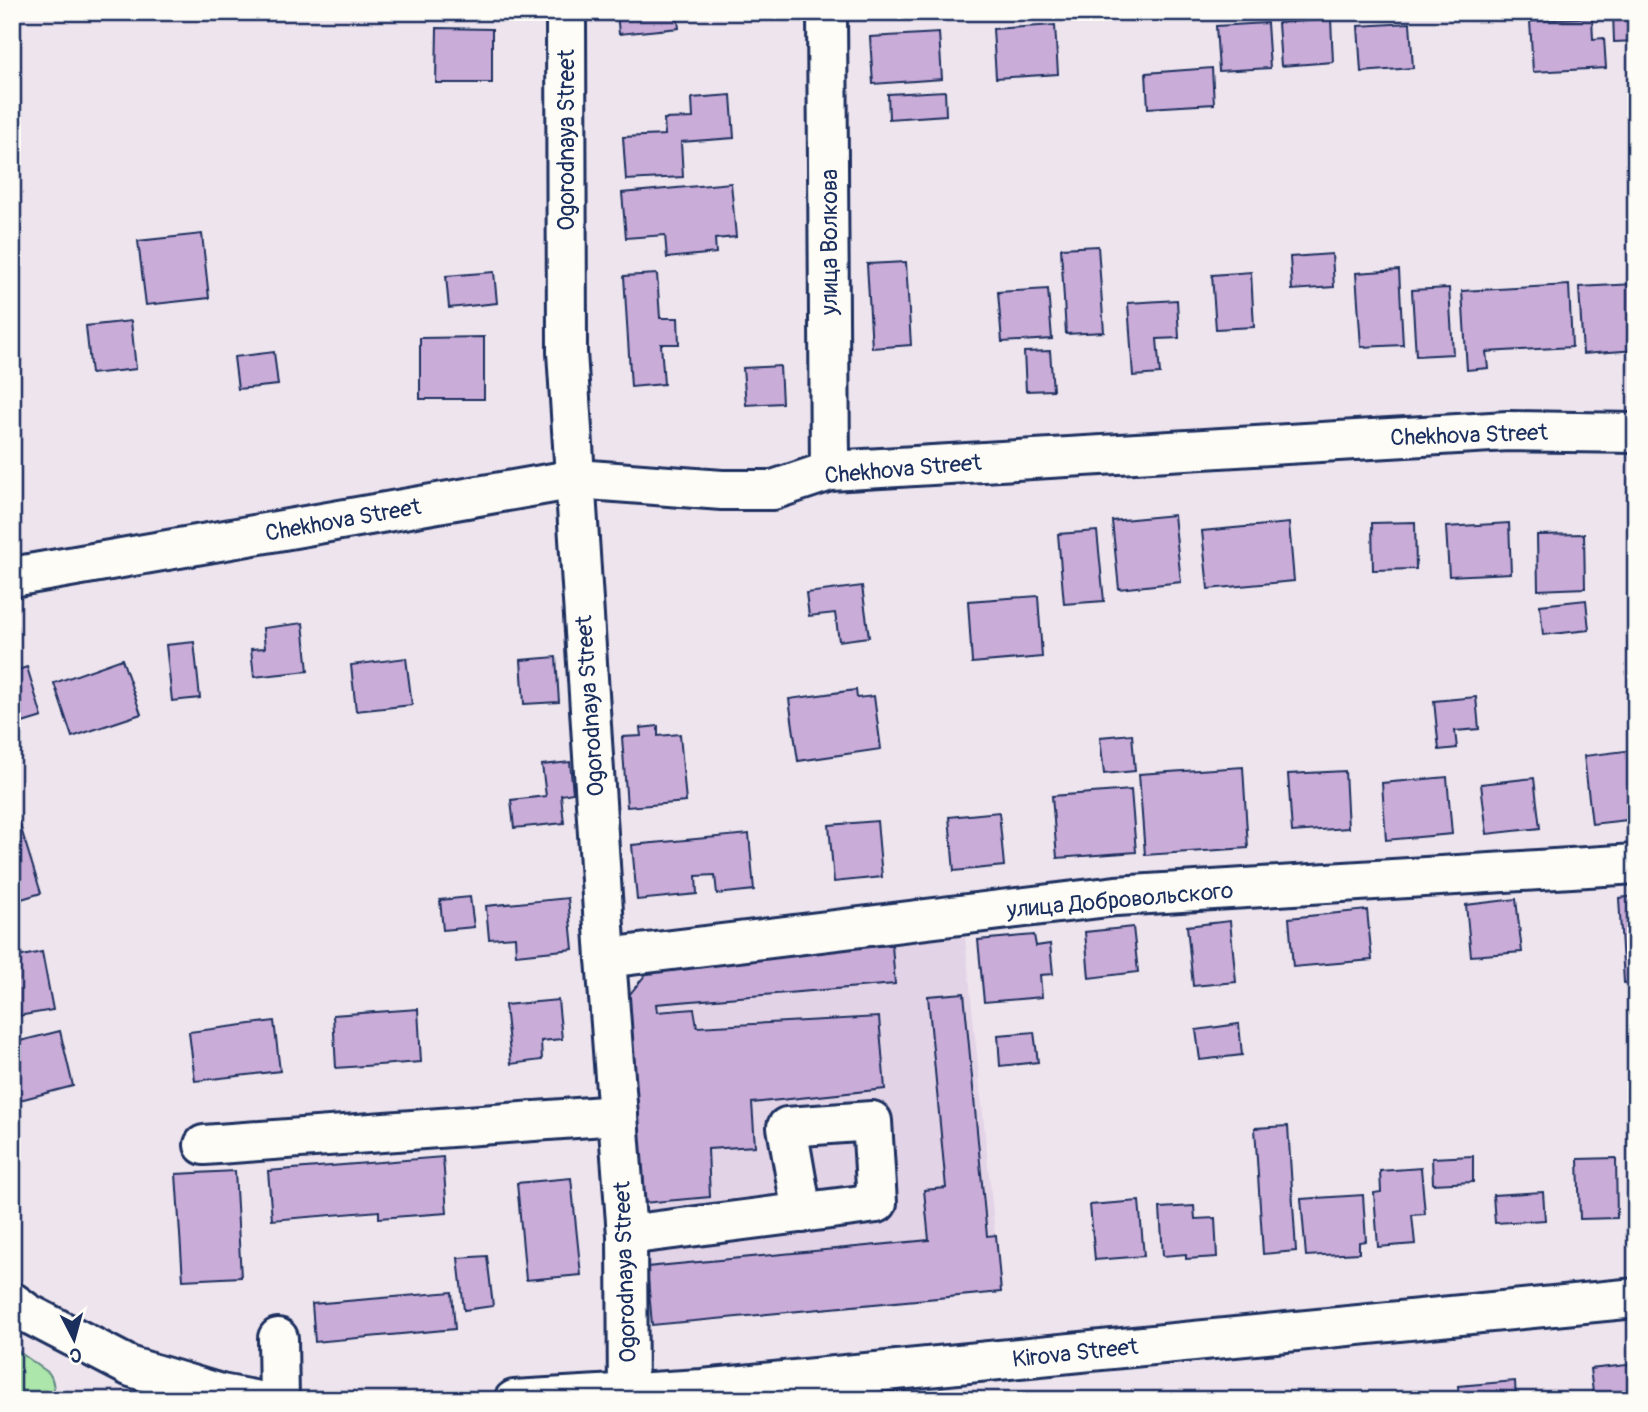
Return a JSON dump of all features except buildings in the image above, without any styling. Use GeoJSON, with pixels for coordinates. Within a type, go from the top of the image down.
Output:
{"type":"FeatureCollection","features":[{"type":"Feature","properties":{"kind":"street","name":"Ogorodnaya Street"},"geometry":{"type":"LineString","coordinates":[[566,12],[567,352],[606,958],[627,1235],[628,1397]]}},
{"type":"Feature","properties":{"kind":"street","name":"улица Волкова"},"geometry":{"type":"LineString","coordinates":[[827,12],[830,471]]}},
{"type":"Feature","properties":{"kind":"street","name":"Chekhova Street"},"geometry":{"type":"LineString","coordinates":[[12,577],[576,479],[722,490],[773,490],[830,471],[1508,431],[1636,433]]}},
{"type":"Feature","properties":{"kind":"street","name":"улица Добровольского"},"geometry":{"type":"LineString","coordinates":[[606,958],[1116,896],[1636,864]]}},
{"type":"Feature","properties":{"kind":"street"},"geometry":{"type":"LineString","coordinates":[[204,1145],[618,1115]]}},
{"type":"Feature","properties":{"kind":"street"},"geometry":{"type":"LineString","coordinates":[[627,1235],[802,1213]]}},
{"type":"Feature","properties":{"kind":"street","name":"Kirova Street"},"geometry":{"type":"LineString","coordinates":[[514,1400],[628,1397],[1636,1298]]}},
{"type":"Feature","properties":{"kind":"street"},"geometry":{"type":"LineString","coordinates":[[12,1302],[27,1313],[131,1367],[221,1394],[253,1400]]}},
{"type":"Feature","properties":{"kind":"street"},"geometry":{"type":"LineString","coordinates":[[278,1338],[279,1400]]}},
{"type":"Feature","properties":{"kind":"shaded area"},"geometry":{"type":"Polygon","coordinates":[[[965,937],[1001,1292],[652,1325],[643,1203],[654,964],[965,937]]]}},
{"type":"Feature","properties":{"kind":"green space"},"geometry":{"type":"Polygon","coordinates":[[[12,1347],[49,1373],[54,1386],[51,1400],[12,1400],[12,1347]]]}}]}
